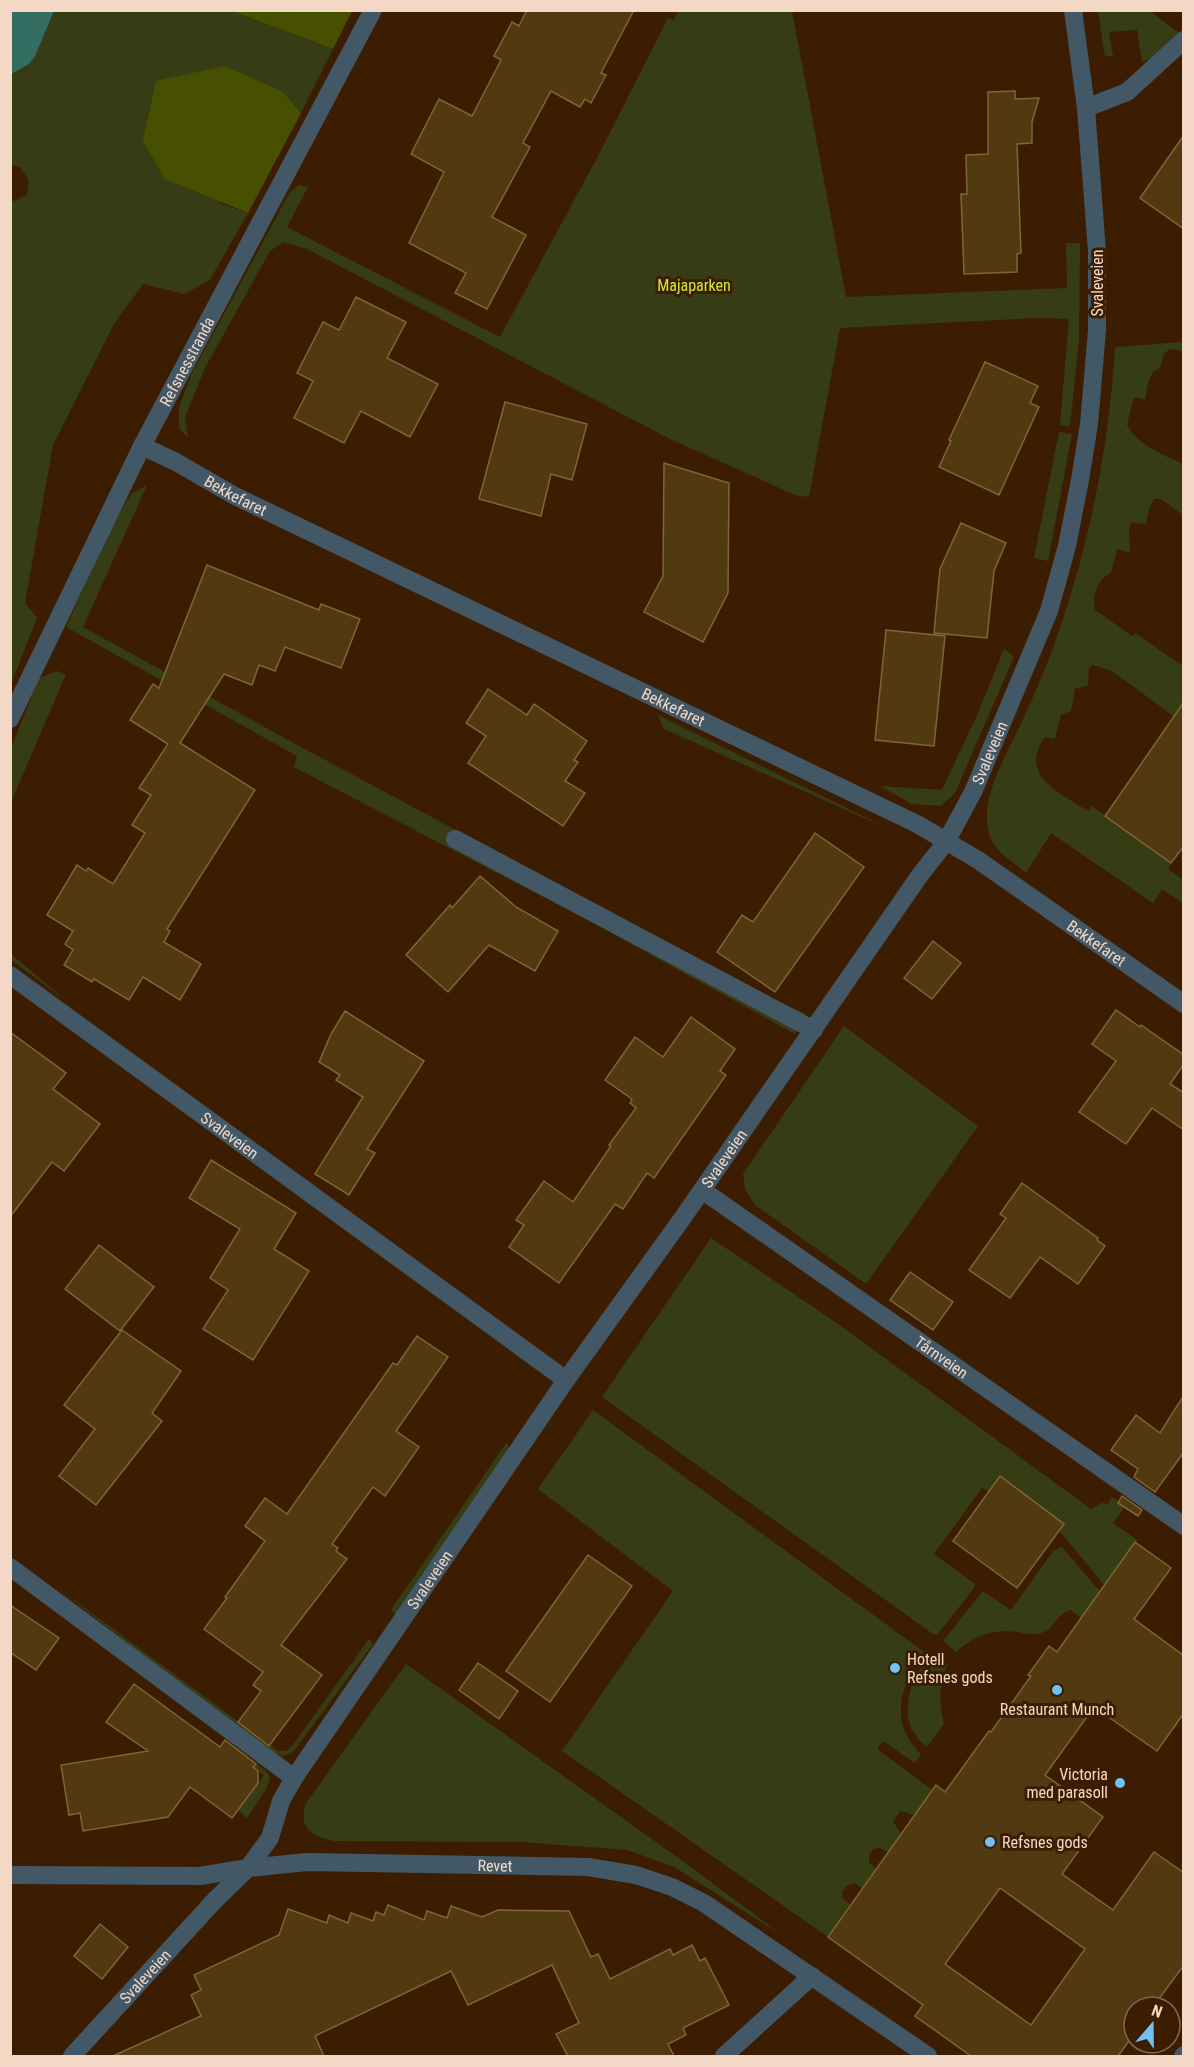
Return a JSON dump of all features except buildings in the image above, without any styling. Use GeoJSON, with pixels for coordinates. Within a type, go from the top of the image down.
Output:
{"type":"FeatureCollection","features":[{"type":"Feature","properties":{"kind":"street","name":"Refsnesstranda"},"geometry":{"type":"LineString","coordinates":[[10,718],[142,446],[373,10]]}},
{"type":"Feature","properties":{"kind":"street","name":"Svaleveien"},"geometry":{"type":"LineString","coordinates":[[72,2056],[215,1900],[248,1868],[270,1838],[281,1801],[294,1778],[566,1380],[702,1190],[920,875],[946,842],[973,792],[1049,611],[1067,546],[1089,424],[1097,330],[1098,251],[1086,108],[1073,10]]}},
{"type":"Feature","properties":{"kind":"street"},"geometry":{"type":"LineString","coordinates":[[1086,108],[1126,92],[1184,40]]}},
{"type":"Feature","properties":{"kind":"street","name":"Bekkefaret"},"geometry":{"type":"LineString","coordinates":[[142,446],[176,462],[235,496],[917,824],[978,860],[1184,1004]]}},
{"type":"Feature","properties":{"kind":"street"},"geometry":{"type":"LineString","coordinates":[[455,839],[813,1030]]}},
{"type":"Feature","properties":{"kind":"street","name":"Svaleveien"},"geometry":{"type":"LineString","coordinates":[[10,975],[566,1380]]}},
{"type":"Feature","properties":{"kind":"street","name":"Tårnveien"},"geometry":{"type":"LineString","coordinates":[[702,1190],[1184,1526]]}},
{"type":"Feature","properties":{"kind":"street"},"geometry":{"type":"LineString","coordinates":[[10,1567],[294,1778]]}},
{"type":"Feature","properties":{"kind":"street","name":"Revet"},"geometry":{"type":"LineString","coordinates":[[10,1875],[200,1876],[307,1862],[576,1866],[636,1875],[672,1887],[704,1903],[927,2056]]}},
{"type":"Feature","properties":{"kind":"street"},"geometry":{"type":"LineString","coordinates":[[724,2056],[812,1976]]}},
{"type":"Feature","properties":{"kind":"green space"},"geometry":{"type":"Polygon","coordinates":[[[10,11],[232,11],[333,49],[301,113],[283,92],[219,203],[248,213],[210,280],[184,294],[143,284],[114,324],[53,445],[25,603],[37,618],[11,684],[10,200],[14,201],[27,195],[29,181],[20,167],[11,165],[10,11]]]}},
{"type":"Feature","properties":{"kind":"green space"},"geometry":{"type":"Polygon","coordinates":[[[232,11],[352,11],[333,49],[232,11]]]}},
{"type":"Feature","properties":{"kind":"green space","name":"Majaparken"},"geometry":{"type":"Polygon","coordinates":[[[678,11],[792,11],[846,297],[1067,288],[1066,243],[1080,243],[1079,339],[1070,426],[1060,425],[1069,319],[1037,318],[840,328],[809,497],[795,495],[670,439],[307,249],[283,242],[270,251],[205,368],[185,417],[188,437],[179,428],[179,407],[192,373],[290,192],[299,185],[308,187],[287,227],[500,337],[597,158],[668,18],[674,20],[678,11]]]}},
{"type":"Feature","properties":{"kind":"green space"},"geometry":{"type":"Polygon","coordinates":[[[1098,11],[1150,11],[1179,33],[1150,59],[1142,62],[1137,30],[1109,32],[1113,56],[1105,56],[1098,11]]]}},
{"type":"Feature","properties":{"kind":"green space"},"geometry":{"type":"Polygon","coordinates":[[[225,66],[283,92],[301,113],[248,213],[165,179],[143,141],[156,81],[225,66]]]}},
{"type":"Feature","properties":{"kind":"green space"},"geometry":{"type":"Polygon","coordinates":[[[1183,342],[1183,351],[1169,349],[1164,354],[1160,368],[1150,377],[1145,400],[1136,397],[1133,400],[1127,425],[1144,444],[1183,464],[1183,515],[1161,499],[1154,499],[1146,524],[1131,523],[1130,553],[1117,549],[1111,573],[1102,579],[1097,588],[1094,605],[1095,610],[1132,636],[1135,633],[1183,666],[1183,723],[1112,671],[1093,665],[1089,668],[1088,686],[1075,688],[1071,711],[1061,715],[1055,739],[1045,737],[1038,751],[1036,762],[1039,773],[1055,790],[1088,811],[1092,806],[1171,863],[1168,869],[1183,880],[1183,903],[1162,889],[1153,903],[1051,833],[1026,873],[1002,854],[992,842],[987,824],[987,812],[994,781],[1045,670],[1077,575],[1102,462],[1115,347],[1183,342]]]}},
{"type":"Feature","properties":{"kind":"green space"},"geometry":{"type":"Polygon","coordinates":[[[1059,432],[1072,434],[1048,561],[1034,558],[1059,432]]]}},
{"type":"Feature","properties":{"kind":"green space"},"geometry":{"type":"Polygon","coordinates":[[[147,485],[83,627],[301,747],[773,1000],[806,1014],[795,1034],[593,923],[294,767],[297,756],[66,627],[112,525],[131,494],[147,485]]]}},
{"type":"Feature","properties":{"kind":"green space"},"geometry":{"type":"Polygon","coordinates":[[[1004,649],[1014,657],[955,793],[941,806],[912,804],[880,786],[942,790],[978,713],[1004,649]]]}},
{"type":"Feature","properties":{"kind":"green space"},"geometry":{"type":"Polygon","coordinates":[[[57,671],[66,674],[11,802],[11,748],[39,678],[57,671]]]}},
{"type":"Feature","properties":{"kind":"green space"},"geometry":{"type":"Polygon","coordinates":[[[658,715],[889,829],[664,729],[658,715]]]}},
{"type":"Feature","properties":{"kind":"green space"},"geometry":{"type":"Polygon","coordinates":[[[11,954],[64,999],[11,960],[11,954]]]}},
{"type":"Feature","properties":{"kind":"green space"},"geometry":{"type":"Polygon","coordinates":[[[844,1026],[978,1126],[866,1284],[755,1205],[745,1189],[743,1174],[844,1026]]]}},
{"type":"Feature","properties":{"kind":"green space"},"geometry":{"type":"Polygon","coordinates":[[[711,1238],[834,1321],[1091,1509],[1101,1503],[1108,1504],[1112,1497],[1125,1506],[1113,1523],[1137,1540],[1104,1585],[1059,1530],[1064,1524],[1000,1476],[989,1492],[982,1488],[934,1554],[975,1584],[975,1587],[937,1635],[933,1634],[602,1397],[711,1238]]]}},
{"type":"Feature","properties":{"kind":"green space"},"geometry":{"type":"Polygon","coordinates":[[[593,1410],[924,1652],[909,1678],[901,1703],[904,1729],[921,1754],[915,1763],[883,1741],[877,1749],[932,1790],[914,1815],[900,1811],[893,1822],[901,1833],[888,1852],[880,1848],[873,1849],[869,1856],[869,1863],[876,1869],[862,1888],[854,1883],[847,1885],[842,1892],[843,1899],[850,1904],[828,1937],[562,1751],[673,1591],[538,1489],[593,1410]]]}},
{"type":"Feature","properties":{"kind":"green space"},"geometry":{"type":"Polygon","coordinates":[[[507,1442],[510,1451],[396,1614],[391,1610],[507,1442]]]}},
{"type":"Feature","properties":{"kind":"green space"},"geometry":{"type":"Polygon","coordinates":[[[1062,1547],[1104,1596],[1093,1627],[1071,1610],[1062,1614],[1050,1628],[1042,1633],[1003,1631],[990,1633],[972,1640],[956,1652],[943,1641],[983,1591],[1011,1610],[1053,1551],[1062,1547]]]}},
{"type":"Feature","properties":{"kind":"green space"},"geometry":{"type":"Polygon","coordinates":[[[55,1586],[278,1751],[286,1751],[293,1745],[369,1639],[373,1644],[293,1752],[283,1756],[276,1754],[172,1678],[55,1586]]]}},
{"type":"Feature","properties":{"kind":"green space"},"geometry":{"type":"Polygon","coordinates":[[[931,1656],[948,1664],[942,1679],[940,1694],[944,1724],[927,1747],[911,1728],[908,1706],[913,1683],[931,1656]]]}},
{"type":"Feature","properties":{"kind":"green space"},"geometry":{"type":"Polygon","coordinates":[[[406,1664],[680,1859],[782,1935],[674,1867],[627,1850],[521,1842],[334,1841],[313,1833],[305,1825],[306,1803],[406,1664]]]}},
{"type":"Feature","properties":{"kind":"green space"},"geometry":{"type":"Polygon","coordinates":[[[228,1744],[267,1772],[270,1778],[267,1788],[247,1818],[238,1810],[264,1775],[227,1747],[228,1744]]]}},
{"type":"Feature","properties":{"kind":"water"},"geometry":{"type":"Polygon","coordinates":[[[10,11],[54,11],[35,56],[29,64],[11,74],[10,11]]]}},
{"type":"Feature","properties":{"kind":"place","name":"Hotell Refsnes gods"},"geometry":{"type":"Point","coordinates":[895,1668]}},
{"type":"Feature","properties":{"kind":"place","name":"Restaurant Munch"},"geometry":{"type":"Point","coordinates":[1057,1690]}},
{"type":"Feature","properties":{"kind":"place","name":"Victoria med parasoll"},"geometry":{"type":"Point","coordinates":[1120,1783]}},
{"type":"Feature","properties":{"kind":"place","name":"Refsnes gods"},"geometry":{"type":"Point","coordinates":[990,1842]}}]}
